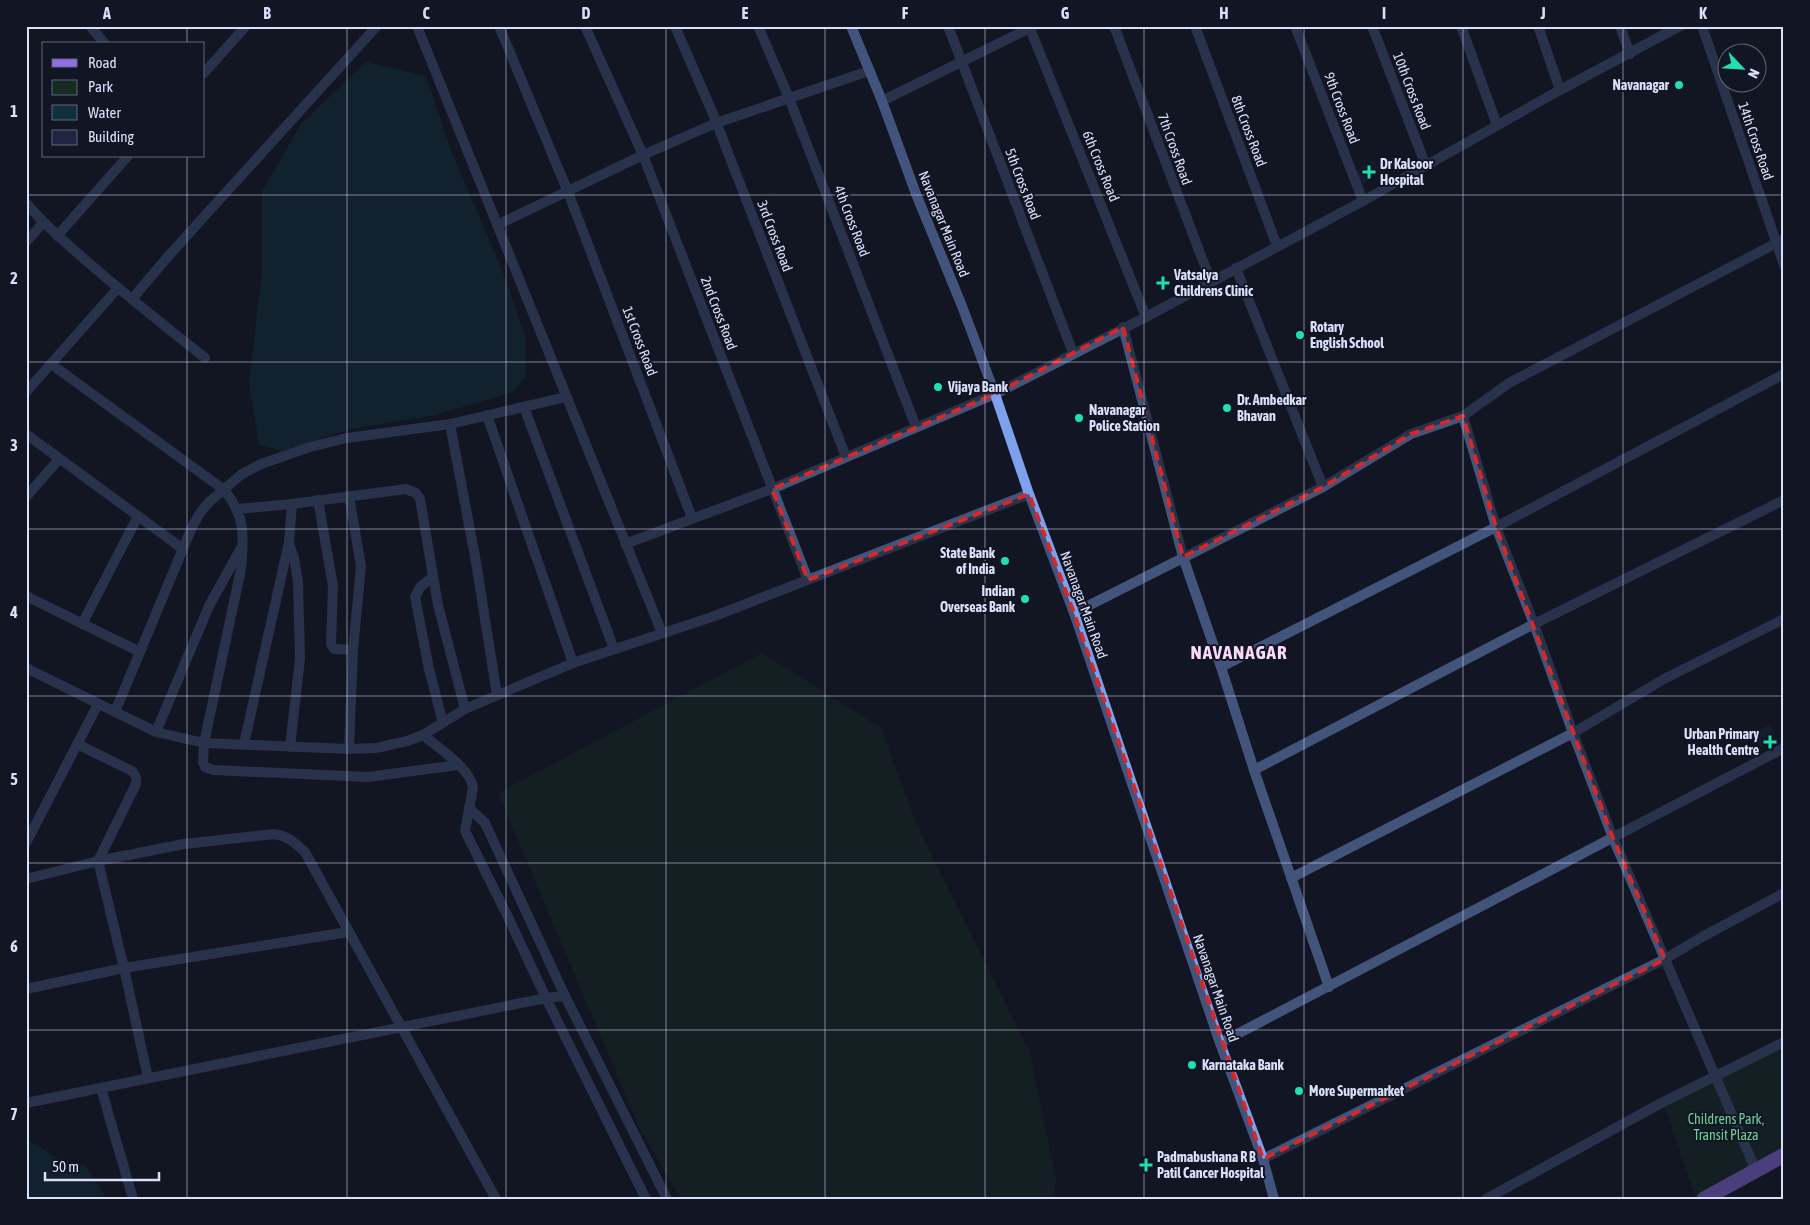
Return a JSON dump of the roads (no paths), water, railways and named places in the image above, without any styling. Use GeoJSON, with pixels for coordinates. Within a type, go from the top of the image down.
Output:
{"type":"FeatureCollection","features":[{"type":"Feature","properties":{"kind":"main road","name":"Navanagar Main Road"},"geometry":{"type":"LineString","coordinates":[[851,26],[962,306],[1074,613],[1220,1043],[1263,1159],[1274,1199]]}},
{"type":"Feature","properties":{"kind":"main road"},"geometry":{"type":"LineString","coordinates":[[1704,1199],[1784,1155]]}},
{"type":"Feature","properties":{"kind":"street"},"geometry":{"type":"LineString","coordinates":[[90,26],[103,42]]}},
{"type":"Feature","properties":{"kind":"street"},"geometry":{"type":"LineString","coordinates":[[205,72],[246,26]]}},
{"type":"Feature","properties":{"kind":"street"},"geometry":{"type":"LineString","coordinates":[[132,299],[171,253],[377,26]]}},
{"type":"Feature","properties":{"kind":"street"},"geometry":{"type":"LineString","coordinates":[[417,26],[662,633]]}},
{"type":"Feature","properties":{"kind":"street","name":"1st Cross Road"},"geometry":{"type":"LineString","coordinates":[[499,26],[567,189],[692,518]]}},
{"type":"Feature","properties":{"kind":"street","name":"2nd Cross Road"},"geometry":{"type":"LineString","coordinates":[[585,26],[641,151],[808,580]]}},
{"type":"Feature","properties":{"kind":"street","name":"3rd Cross Road"},"geometry":{"type":"LineString","coordinates":[[674,26],[714,119],[846,457]]}},
{"type":"Feature","properties":{"kind":"street","name":"4th Cross Road"},"geometry":{"type":"LineString","coordinates":[[758,26],[780,75],[916,427]]}},
{"type":"Feature","properties":{"kind":"street","name":"5th Cross Road"},"geometry":{"type":"LineString","coordinates":[[948,26],[1073,353]]}},
{"type":"Feature","properties":{"kind":"street","name":"7th Cross Road"},"geometry":{"type":"LineString","coordinates":[[1114,26],[1211,282]]}},
{"type":"Feature","properties":{"kind":"street","name":"8th Cross Road"},"geometry":{"type":"LineString","coordinates":[[1195,26],[1277,246]]}},
{"type":"Feature","properties":{"kind":"street","name":"9th Cross Road"},"geometry":{"type":"LineString","coordinates":[[1295,26],[1363,201]]}},
{"type":"Feature","properties":{"kind":"street","name":"10th Cross Road"},"geometry":{"type":"LineString","coordinates":[[1372,26],[1426,166]]}},
{"type":"Feature","properties":{"kind":"street"},"geometry":{"type":"LineString","coordinates":[[1461,26],[1497,125]]}},
{"type":"Feature","properties":{"kind":"street"},"geometry":{"type":"LineString","coordinates":[[1538,26],[1560,90]]}},
{"type":"Feature","properties":{"kind":"street"},"geometry":{"type":"LineString","coordinates":[[1620,26],[1630,54]]}},
{"type":"Feature","properties":{"kind":"street"},"geometry":{"type":"LineString","coordinates":[[625,544],[772,489],[995,394],[1363,201],[1560,90],[1680,26]]}},
{"type":"Feature","properties":{"kind":"street","name":"14th Cross Road"},"geometry":{"type":"LineString","coordinates":[[1702,26],[1780,240],[1784,265]]}},
{"type":"Feature","properties":{"kind":"street"},"geometry":{"type":"LineString","coordinates":[[882,102],[1031,27]]}},
{"type":"Feature","properties":{"kind":"street","name":"6th Cross Road"},"geometry":{"type":"LineString","coordinates":[[1031,27],[1146,316]]}},
{"type":"Feature","properties":{"kind":"street"},"geometry":{"type":"LineString","coordinates":[[496,222],[567,189],[641,151],[714,119],[789,98],[869,71]]}},
{"type":"Feature","properties":{"kind":"street"},"geometry":{"type":"LineString","coordinates":[[57,236],[126,158]]}},
{"type":"Feature","properties":{"kind":"street"},"geometry":{"type":"LineString","coordinates":[[26,203],[57,236],[205,358]]}},
{"type":"Feature","properties":{"kind":"street"},"geometry":{"type":"LineString","coordinates":[[26,242],[43,223]]}},
{"type":"Feature","properties":{"kind":"street"},"geometry":{"type":"LineString","coordinates":[[1074,613],[1183,556],[1323,487],[1411,434],[1463,416],[1509,383],[1780,240]]}},
{"type":"Feature","properties":{"kind":"street"},"geometry":{"type":"LineString","coordinates":[[1236,268],[1323,487]]}},
{"type":"Feature","properties":{"kind":"street"},"geometry":{"type":"LineString","coordinates":[[26,392],[118,288]]}},
{"type":"Feature","properties":{"kind":"street"},"geometry":{"type":"LineString","coordinates":[[1123,327],[1183,556],[1254,770],[1330,987]]}},
{"type":"Feature","properties":{"kind":"street"},"geometry":{"type":"LineString","coordinates":[[51,364],[223,489],[238,509],[243,545],[241,569],[204,742],[204,765],[213,770],[368,776],[458,765]]}},
{"type":"Feature","properties":{"kind":"street"},"geometry":{"type":"LineString","coordinates":[[1221,666],[1496,527],[1784,374]]}},
{"type":"Feature","properties":{"kind":"street"},"geometry":{"type":"LineString","coordinates":[[115,712],[200,513],[223,489],[242,474],[261,464],[310,447],[347,438],[450,424],[566,397]]}},
{"type":"Feature","properties":{"kind":"street"},"geometry":{"type":"LineString","coordinates":[[524,407],[614,649]]}},
{"type":"Feature","properties":{"kind":"street"},"geometry":{"type":"LineString","coordinates":[[487,416],[573,662]]}},
{"type":"Feature","properties":{"kind":"street"},"geometry":{"type":"LineString","coordinates":[[1463,416],[1496,527],[1534,624],[1573,733],[1614,838],[1756,1171]]}},
{"type":"Feature","properties":{"kind":"street"},"geometry":{"type":"LineString","coordinates":[[450,424],[476,562],[498,695]]}},
{"type":"Feature","properties":{"kind":"street"},"geometry":{"type":"LineString","coordinates":[[26,434],[183,549]]}},
{"type":"Feature","properties":{"kind":"street"},"geometry":{"type":"LineString","coordinates":[[26,497],[59,459]]}},
{"type":"Feature","properties":{"kind":"street"},"geometry":{"type":"LineString","coordinates":[[238,509],[406,489],[416,493],[420,499],[438,605],[465,709]]}},
{"type":"Feature","properties":{"kind":"street"},"geometry":{"type":"LineString","coordinates":[[26,668],[156,732],[204,742],[290,747],[376,748],[423,735],[465,709],[573,662],[712,617],[1029,494]]}},
{"type":"Feature","properties":{"kind":"street"},"geometry":{"type":"LineString","coordinates":[[349,749],[353,650],[361,566],[350,496]]}},
{"type":"Feature","properties":{"kind":"street"},"geometry":{"type":"LineString","coordinates":[[318,500],[333,586],[331,644],[334,649],[353,650]]}},
{"type":"Feature","properties":{"kind":"street"},"geometry":{"type":"LineString","coordinates":[[1254,770],[1534,624],[1784,500]]}},
{"type":"Feature","properties":{"kind":"street"},"geometry":{"type":"LineString","coordinates":[[244,744],[289,542],[292,504]]}},
{"type":"Feature","properties":{"kind":"street"},"geometry":{"type":"LineString","coordinates":[[82,624],[138,516]]}},
{"type":"Feature","properties":{"kind":"street"},"geometry":{"type":"LineString","coordinates":[[289,542],[298,582],[300,659],[290,747]]}},
{"type":"Feature","properties":{"kind":"street"},"geometry":{"type":"LineString","coordinates":[[156,732],[209,606],[243,545]]}},
{"type":"Feature","properties":{"kind":"street"},"geometry":{"type":"LineString","coordinates":[[433,577],[420,587],[415,597],[429,669],[443,723]]}},
{"type":"Feature","properties":{"kind":"street"},"geometry":{"type":"LineString","coordinates":[[26,596],[140,652]]}},
{"type":"Feature","properties":{"kind":"street"},"geometry":{"type":"LineString","coordinates":[[1291,878],[1573,733],[1664,679],[1784,619]]}},
{"type":"Feature","properties":{"kind":"street"},"geometry":{"type":"LineString","coordinates":[[26,843],[98,704]]}},
{"type":"Feature","properties":{"kind":"street"},"geometry":{"type":"LineString","coordinates":[[423,735],[458,765],[472,783],[465,831],[646,1199]]}},
{"type":"Feature","properties":{"kind":"street"},"geometry":{"type":"LineString","coordinates":[[77,744],[132,771],[137,779],[98,862],[148,1078]]}},
{"type":"Feature","properties":{"kind":"street"},"geometry":{"type":"LineString","coordinates":[[1220,1043],[1784,748]]}},
{"type":"Feature","properties":{"kind":"street"},"geometry":{"type":"LineString","coordinates":[[469,808],[485,823],[565,996],[667,1199]]}},
{"type":"Feature","properties":{"kind":"street"},"geometry":{"type":"LineString","coordinates":[[26,879],[184,844],[274,834],[284,836],[305,852],[496,1199]]}},
{"type":"Feature","properties":{"kind":"street"},"geometry":{"type":"LineString","coordinates":[[1263,1159],[1665,959],[1784,893]]}},
{"type":"Feature","properties":{"kind":"street"},"geometry":{"type":"LineString","coordinates":[[26,989],[124,968],[348,932]]}},
{"type":"Feature","properties":{"kind":"street"},"geometry":{"type":"LineString","coordinates":[[26,1103],[546,998],[565,996]]}},
{"type":"Feature","properties":{"kind":"street"},"geometry":{"type":"LineString","coordinates":[[1486,1199],[1663,1102],[1784,1042]]}},
{"type":"Feature","properties":{"kind":"street"},"geometry":{"type":"LineString","coordinates":[[100,1088],[133,1199]]}},
{"type":"Feature","properties":{"kind":"water"},"geometry":{"type":"Polygon","coordinates":[[[366,62],[426,76],[450,148],[500,265],[525,335],[526,376],[513,392],[436,415],[350,429],[282,451],[259,445],[249,383],[262,271],[262,191],[302,123],[366,62]]]}},
{"type":"Feature","properties":{"kind":"water"},"geometry":{"type":"Polygon","coordinates":[[[26,1139],[59,1159],[85,1165],[107,1199],[26,1199],[26,1139]]]}},
{"type":"Feature","properties":{"kind":"place","name":"Navanagar"},"geometry":{"type":"Point","coordinates":[1679,85]}},
{"type":"Feature","properties":{"kind":"place","name":"Dr Kalsoor Hospital"},"geometry":{"type":"Point","coordinates":[1369,172]}},
{"type":"Feature","properties":{"kind":"place","name":"Vatsalya Childrens Clinic"},"geometry":{"type":"Point","coordinates":[1163,283]}},
{"type":"Feature","properties":{"kind":"place","name":"Rotary English School"},"geometry":{"type":"Point","coordinates":[1300,335]}},
{"type":"Feature","properties":{"kind":"place","name":"Vijaya Bank"},"geometry":{"type":"Point","coordinates":[938,387]}},
{"type":"Feature","properties":{"kind":"place","name":"Dr. Ambedkar Bhavan"},"geometry":{"type":"Point","coordinates":[1227,408]}},
{"type":"Feature","properties":{"kind":"place","name":"Navanagar Police Station"},"geometry":{"type":"Point","coordinates":[1079,418]}},
{"type":"Feature","properties":{"kind":"place","name":"State Bank of India"},"geometry":{"type":"Point","coordinates":[1005,561]}},
{"type":"Feature","properties":{"kind":"place","name":"Indian Overseas Bank"},"geometry":{"type":"Point","coordinates":[1025,599]}},
{"type":"Feature","properties":{"kind":"place","name":"Urban Primary Health Centre"},"geometry":{"type":"Point","coordinates":[1770,742]}},
{"type":"Feature","properties":{"kind":"place","name":"Karnataka Bank"},"geometry":{"type":"Point","coordinates":[1192,1065]}},
{"type":"Feature","properties":{"kind":"place","name":"More Supermarket"},"geometry":{"type":"Point","coordinates":[1299,1091]}},
{"type":"Feature","properties":{"kind":"place","name":"Padmabushana R B Patil Cancer Hospital"},"geometry":{"type":"Point","coordinates":[1146,1165]}},
{"type":"Feature","properties":{"kind":"district","name":"NAVANAGAR"},"geometry":{"type":"Point","coordinates":[1239,652]}},
{"type":"Feature","properties":{"kind":"park label","name":"Childrens Park, Transit Plaza"},"geometry":{"type":"Point","coordinates":[1726,1128]}}]}
